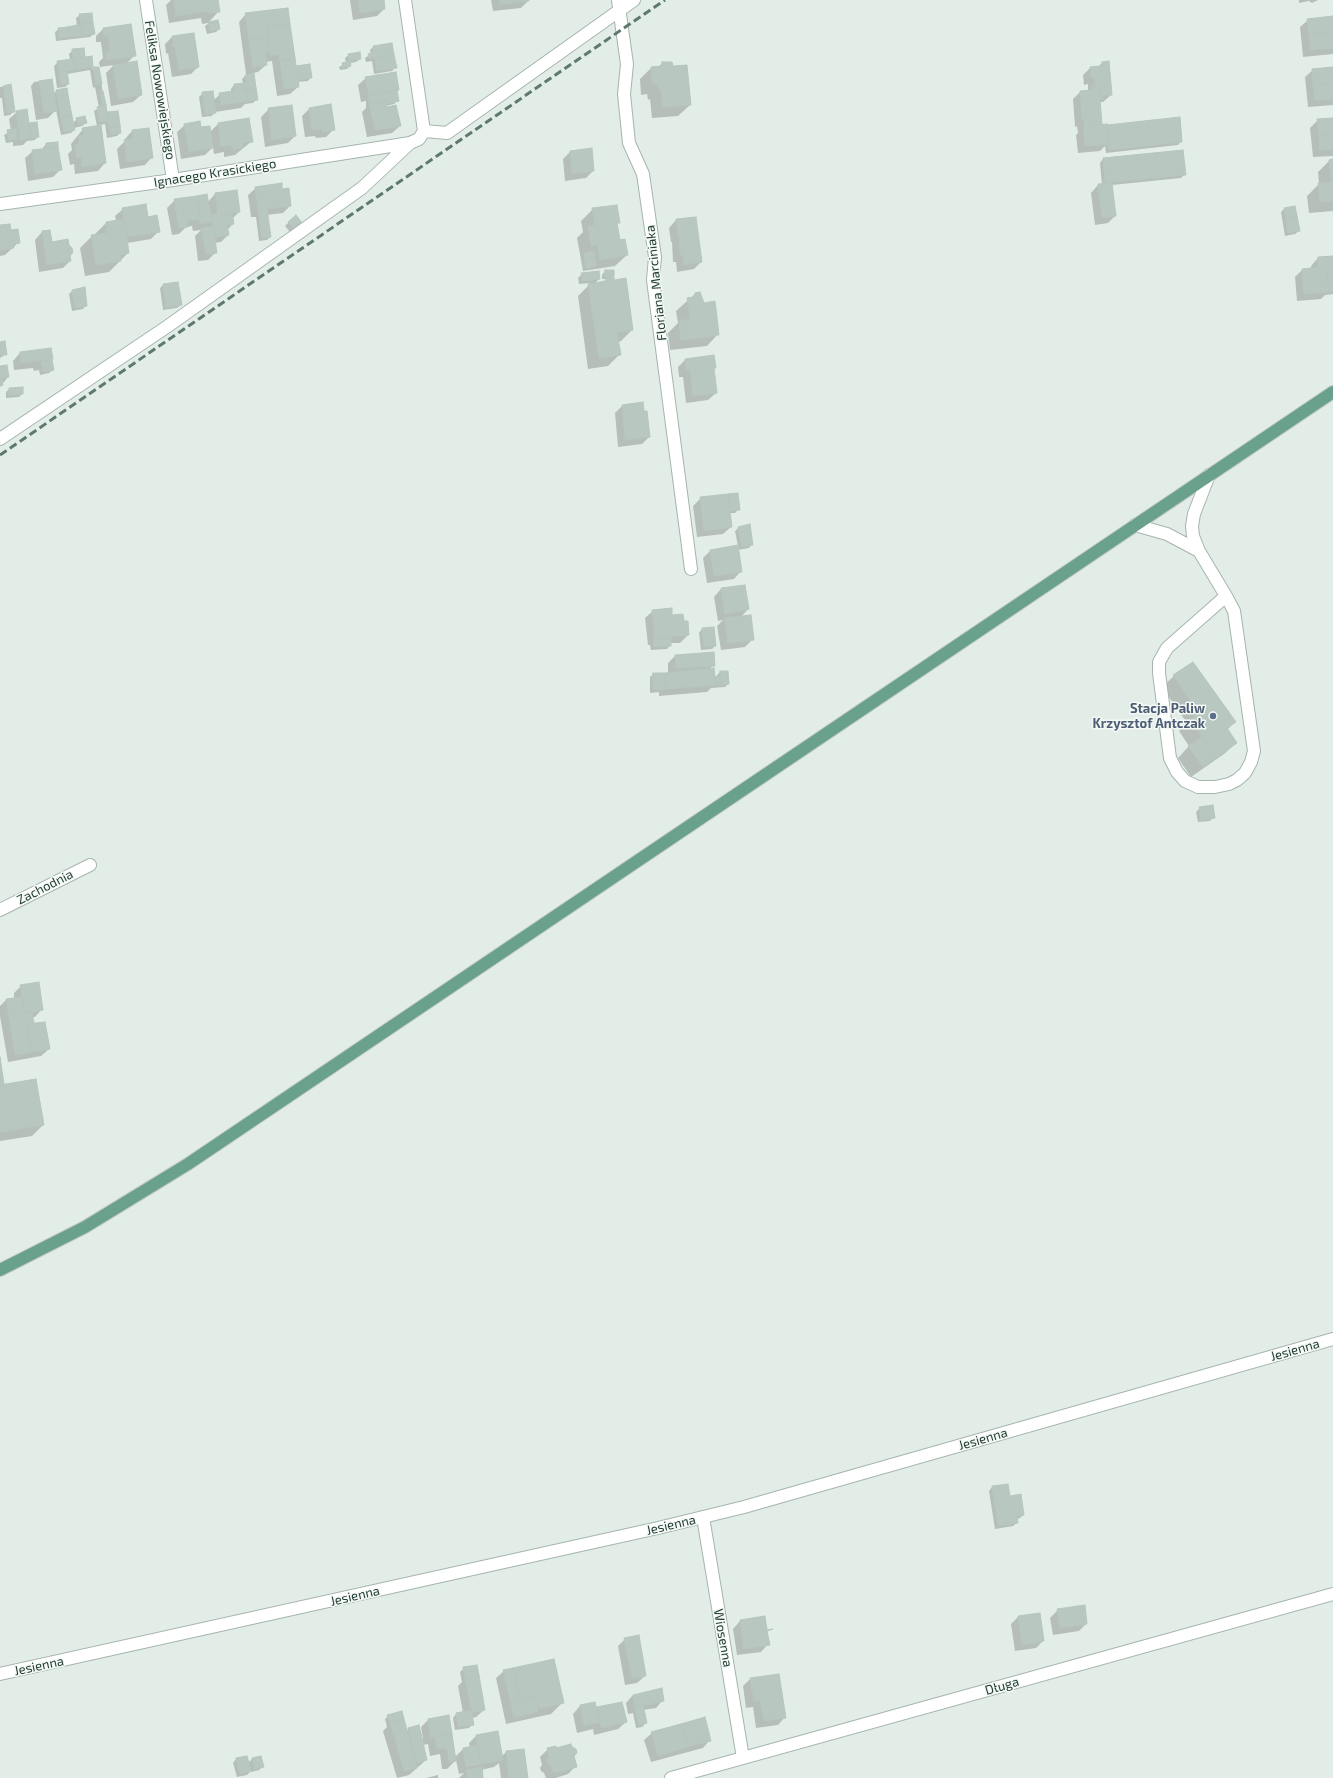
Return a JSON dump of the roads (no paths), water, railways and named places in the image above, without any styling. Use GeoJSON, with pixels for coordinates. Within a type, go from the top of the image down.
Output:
{"type":"FeatureCollection","features":[{"type":"Feature","properties":{"kind":"main road"},"geometry":{"type":"LineString","coordinates":[[0,1270],[92,1223],[188,1164],[1333,392]]}},
{"type":"Feature","properties":{"kind":"street","name":"Feliksa Nowowiejskiego"},"geometry":{"type":"LineString","coordinates":[[146,0],[173,180]]}},
{"type":"Feature","properties":{"kind":"street"},"geometry":{"type":"LineString","coordinates":[[0,439],[168,326],[362,188],[410,143],[419,139],[424,131],[405,0]]}},
{"type":"Feature","properties":{"kind":"street"},"geometry":{"type":"LineString","coordinates":[[424,131],[447,133],[619,5],[634,0]]}},
{"type":"Feature","properties":{"kind":"street","name":"Floriana Marciniaka"},"geometry":{"type":"LineString","coordinates":[[619,5],[627,64],[624,94],[629,143],[643,174],[655,257],[653,280],[691,570]]}},
{"type":"Feature","properties":{"kind":"street","name":"Ignacego Krasickiego"},"geometry":{"type":"LineString","coordinates":[[0,204],[173,180],[410,143]]}},
{"type":"Feature","properties":{"kind":"street"},"geometry":{"type":"LineString","coordinates":[[1209,475],[1194,514],[1192,526],[1193,536],[1199,552],[1226,596],[1234,611],[1254,751],[1251,762],[1245,773],[1237,780],[1229,784],[1215,787],[1198,787],[1185,781],[1177,772],[1170,758],[1159,673],[1159,662],[1161,656],[1167,648],[1226,596]]}},
{"type":"Feature","properties":{"kind":"street"},"geometry":{"type":"LineString","coordinates":[[1135,525],[1167,534],[1199,552]]}},
{"type":"Feature","properties":{"kind":"street","name":"Zachodnia"},"geometry":{"type":"LineString","coordinates":[[0,910],[90,864]]}},
{"type":"Feature","properties":{"kind":"street","name":"Jesienna"},"geometry":{"type":"LineString","coordinates":[[0,1674],[744,1507],[1333,1339]]}},
{"type":"Feature","properties":{"kind":"street","name":"Wiosenna"},"geometry":{"type":"LineString","coordinates":[[703,1517],[743,1758]]}},
{"type":"Feature","properties":{"kind":"street","name":"Długa"},"geometry":{"type":"LineString","coordinates":[[671,1778],[1333,1594]]}},
{"type":"Feature","properties":{"kind":"railway"},"geometry":{"type":"LineString","coordinates":[[0,455],[665,0]]}},
{"type":"Feature","properties":{"kind":"place","name":"Stacja Paliw Krzysztof Antczak"},"geometry":{"type":"Point","coordinates":[1213,716]}}]}
